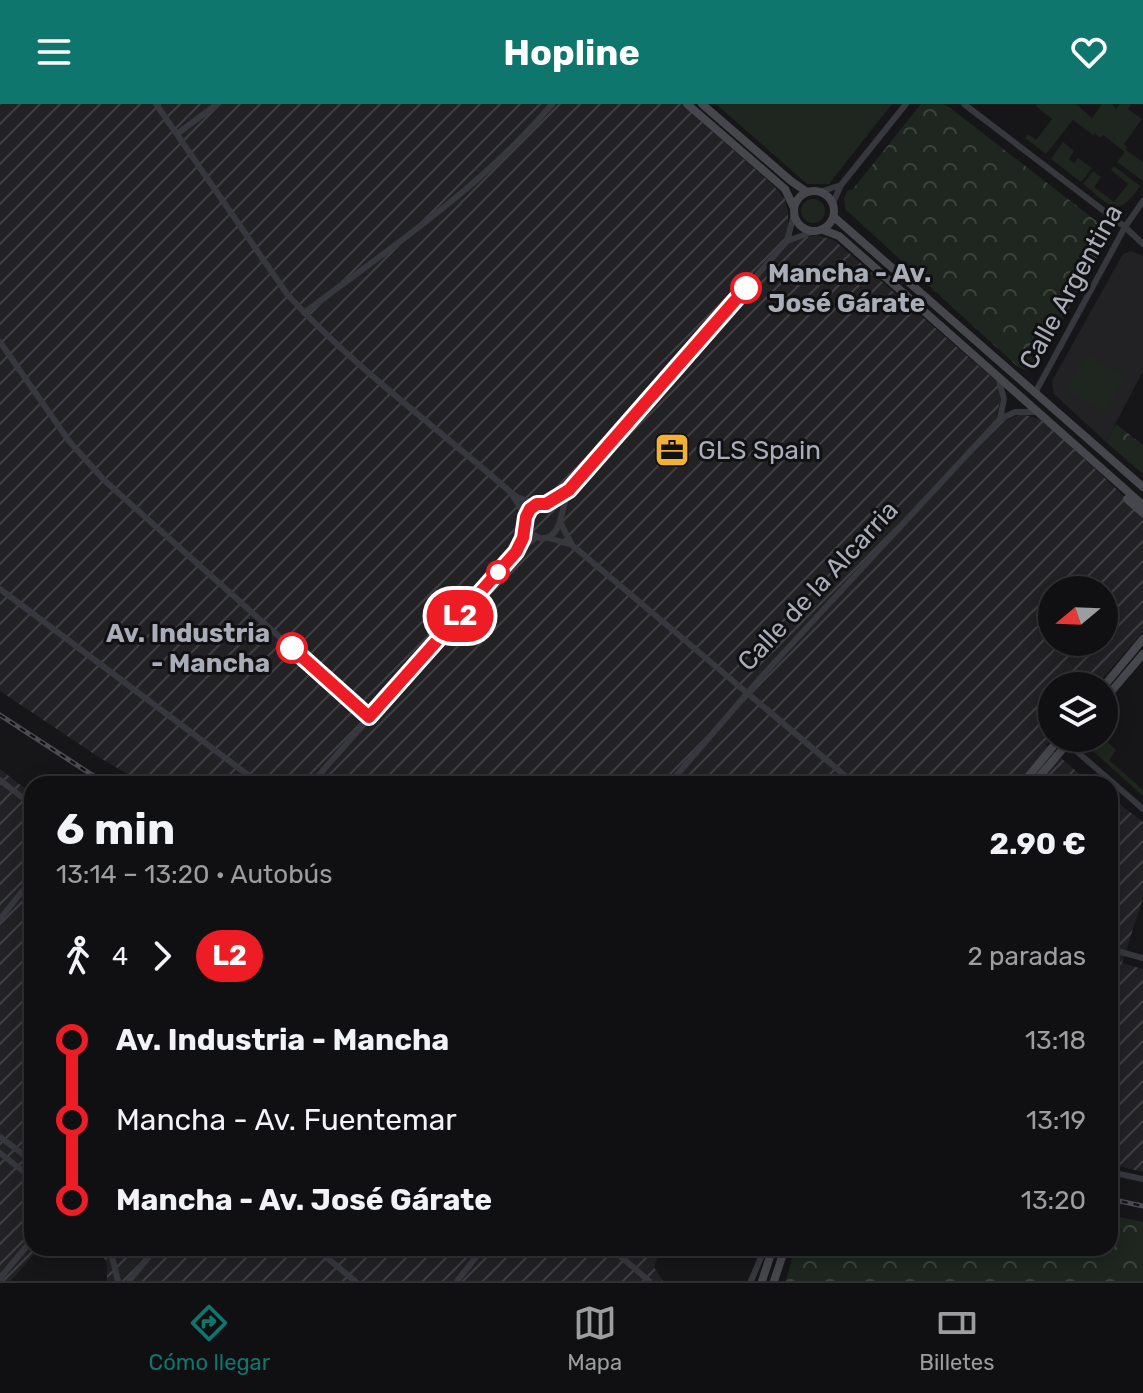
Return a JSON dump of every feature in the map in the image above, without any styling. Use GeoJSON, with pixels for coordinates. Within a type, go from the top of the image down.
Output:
{"type":"FeatureCollection","features":[{"type":"Feature","properties":{"kind":"main road"},"geometry":{"type":"LineString","coordinates":[[687,104],[785,189],[800,226],[812,232],[823,230],[839,236],[1143,505]]}},
{"type":"Feature","properties":{"kind":"main road"},"geometry":{"type":"LineString","coordinates":[[702,104],[791,181],[807,192],[820,192],[833,203],[834,217],[823,230]]}},
{"type":"Feature","properties":{"kind":"main road"},"geometry":{"type":"LineString","coordinates":[[794,211],[797,201],[807,192]]}},
{"type":"Feature","properties":{"kind":"main road"},"geometry":{"type":"LineString","coordinates":[[834,217],[1143,487]]}},
{"type":"Feature","properties":{"kind":"main road"},"geometry":{"type":"LineString","coordinates":[[1109,476],[1119,492],[1143,513]]}},
{"type":"Feature","properties":{"kind":"main road"},"geometry":{"type":"LineString","coordinates":[[1116,672],[1143,639]]}},
{"type":"Feature","properties":{"kind":"main road"},"geometry":{"type":"LineString","coordinates":[[1118,683],[1143,654]]}},
{"type":"Feature","properties":{"kind":"main road"},"geometry":{"type":"LineString","coordinates":[[1029,776],[1048,752]]}},
{"type":"Feature","properties":{"kind":"main road"},"geometry":{"type":"LineString","coordinates":[[1040,776],[1060,752]]}},
{"type":"Feature","properties":{"kind":"main road"},"geometry":{"type":"LineString","coordinates":[[762,1281],[770,1256]]}},
{"type":"Feature","properties":{"kind":"main road"},"geometry":{"type":"LineString","coordinates":[[774,1281],[784,1256]]}},
{"type":"Feature","properties":{"kind":"main road"},"geometry":{"type":"LineString","coordinates":[[780,1281],[785,1256]]}},
{"type":"Feature","properties":{"kind":"street"},"geometry":{"type":"LineString","coordinates":[[156,104],[287,294],[331,341],[508,490],[555,509],[572,545],[846,776]]}},
{"type":"Feature","properties":{"kind":"street"},"geometry":{"type":"LineString","coordinates":[[177,134],[217,104]]}},
{"type":"Feature","properties":{"kind":"street"},"geometry":{"type":"LineString","coordinates":[[304,313],[486,173],[552,104]]}},
{"type":"Feature","properties":{"kind":"street"},"geometry":{"type":"LineString","coordinates":[[833,203],[841,185],[906,104]]}},
{"type":"Feature","properties":{"kind":"street"},"geometry":{"type":"LineString","coordinates":[[964,104],[1143,244]]}},
{"type":"Feature","properties":{"kind":"street"},"geometry":{"type":"LineString","coordinates":[[820,192],[841,185]]}},
{"type":"Feature","properties":{"kind":"street","name":"Calle Argentina"},"geometry":{"type":"LineString","coordinates":[[1035,393],[1125,227],[1143,201]]}},
{"type":"Feature","properties":{"kind":"street"},"geometry":{"type":"LineString","coordinates":[[546,504],[569,490],[787,241],[794,211]]}},
{"type":"Feature","properties":{"kind":"street"},"geometry":{"type":"LineString","coordinates":[[787,241],[812,232]]}},
{"type":"Feature","properties":{"kind":"street"},"geometry":{"type":"LineString","coordinates":[[0,342],[69,441],[105,481],[369,717]]}},
{"type":"Feature","properties":{"kind":"street"},"geometry":{"type":"LineString","coordinates":[[998,375],[1004,399],[1000,419]]}},
{"type":"Feature","properties":{"kind":"street"},"geometry":{"type":"LineString","coordinates":[[1000,419],[1015,412],[1041,413]]}},
{"type":"Feature","properties":{"kind":"street","name":"Calle de la Alcarria"},"geometry":{"type":"LineString","coordinates":[[676,776],[748,692],[1000,419]]}},
{"type":"Feature","properties":{"kind":"street"},"geometry":{"type":"LineString","coordinates":[[508,490],[530,532],[541,538],[572,545]]}},
{"type":"Feature","properties":{"kind":"street"},"geometry":{"type":"LineString","coordinates":[[516,552],[555,532],[569,490]]}},
{"type":"Feature","properties":{"kind":"street"},"geometry":{"type":"LineString","coordinates":[[318,776],[516,552],[530,509],[537,504]]}},
{"type":"Feature","properties":{"kind":"street"},"geometry":{"type":"LineString","coordinates":[[0,589],[249,776]]}},
{"type":"Feature","properties":{"kind":"street"},"geometry":{"type":"LineString","coordinates":[[1077,752],[1105,776]]}},
{"type":"Feature","properties":{"kind":"street"},"geometry":{"type":"LineString","coordinates":[[0,780],[24,799]]}},
{"type":"Feature","properties":{"kind":"street"},"geometry":{"type":"LineString","coordinates":[[1118,787],[1143,809]]}},
{"type":"Feature","properties":{"kind":"street"},"geometry":{"type":"LineString","coordinates":[[0,919],[24,889]]}},
{"type":"Feature","properties":{"kind":"street"},"geometry":{"type":"LineString","coordinates":[[1118,951],[1143,958]]}},
{"type":"Feature","properties":{"kind":"street"},"geometry":{"type":"LineString","coordinates":[[0,1137],[24,1155]]}},
{"type":"Feature","properties":{"kind":"street"},"geometry":{"type":"LineString","coordinates":[[0,1153],[24,1172]]}},
{"type":"Feature","properties":{"kind":"street"},"geometry":{"type":"LineString","coordinates":[[1118,1174],[1143,1179]]}},
{"type":"Feature","properties":{"kind":"street"},"geometry":{"type":"LineString","coordinates":[[0,1278],[24,1250]]}},
{"type":"Feature","properties":{"kind":"street"},"geometry":{"type":"LineString","coordinates":[[113,1256],[118,1281]]}},
{"type":"Feature","properties":{"kind":"street"},"geometry":{"type":"LineString","coordinates":[[129,1281],[149,1256]]}},
{"type":"Feature","properties":{"kind":"street"},"geometry":{"type":"LineString","coordinates":[[325,1256],[355,1281]]}},
{"type":"Feature","properties":{"kind":"street"},"geometry":{"type":"LineString","coordinates":[[457,1281],[477,1256]]}},
{"type":"Feature","properties":{"kind":"street"},"geometry":{"type":"LineString","coordinates":[[620,1256],[649,1281]]}},
{"type":"Feature","properties":{"kind":"street"},"geometry":{"type":"LineString","coordinates":[[751,1281],[762,1256]]}},
{"type":"Feature","properties":{"kind":"shaded area"},"geometry":{"type":"Polygon","coordinates":[[[0,104],[681,104],[785,199],[788,231],[796,239],[817,235],[834,240],[996,381],[1001,395],[997,416],[1002,421],[1022,414],[1043,420],[1143,514],[1143,632],[1108,672],[1038,672],[1038,752],[1054,752],[1082,776],[131,776],[0,691],[0,104]]]}},
{"type":"Feature","properties":{"kind":"shaded area"},"geometry":{"type":"Polygon","coordinates":[[[1131,251],[1143,256],[1143,371],[1106,442],[1054,394],[1052,381],[1123,254],[1131,251]]]}},
{"type":"Feature","properties":{"kind":"shaded area"},"geometry":{"type":"Polygon","coordinates":[[[0,769],[24,788],[24,1256],[32,1256],[11,1281],[0,1281],[0,769]]]}},
{"type":"Feature","properties":{"kind":"shaded area"},"geometry":{"type":"Polygon","coordinates":[[[1118,803],[1143,822],[1143,898],[1122,963],[1143,969],[1143,1172],[1118,1166],[1118,803]]]}},
{"type":"Feature","properties":{"kind":"shaded area"},"geometry":{"type":"Polygon","coordinates":[[[103,1256],[658,1256],[654,1267],[663,1281],[107,1281],[107,1263],[103,1256]]]}},
{"type":"Feature","properties":{"kind":"green space"},"geometry":{"type":"Polygon","coordinates":[[[716,104],[892,104],[829,184],[807,184],[716,104]]]}},
{"type":"Feature","properties":{"kind":"green space"},"geometry":{"type":"Polygon","coordinates":[[[921,104],[949,107],[1108,230],[1109,236],[1037,366],[1025,369],[1017,366],[845,209],[847,191],[853,189],[921,104]]]}},
{"type":"Feature","properties":{"kind":"green space"},"geometry":{"type":"Polygon","coordinates":[[[1037,104],[1076,104],[1092,118],[1102,104],[1112,104],[1116,109],[1120,104],[1131,104],[1128,109],[1142,119],[1124,144],[1126,150],[1143,162],[1143,181],[1117,162],[1125,152],[1103,135],[1100,138],[1095,133],[1093,135],[1073,120],[1046,154],[1025,138],[1028,134],[1036,140],[1052,119],[1037,104]]]}},
{"type":"Feature","properties":{"kind":"green space"},"geometry":{"type":"Polygon","coordinates":[[[1063,142],[1074,151],[1069,159],[1074,163],[1078,158],[1092,168],[1081,182],[1051,159],[1063,142]]]}},
{"type":"Feature","properties":{"kind":"green space"},"geometry":{"type":"Polygon","coordinates":[[[1114,166],[1140,186],[1132,197],[1119,206],[1107,203],[1083,184],[1093,171],[1101,177],[1094,187],[1114,202],[1128,184],[1111,170],[1114,166]]]}},
{"type":"Feature","properties":{"kind":"green space"},"geometry":{"type":"Polygon","coordinates":[[[813,199],[821,203],[825,211],[821,219],[813,223],[805,219],[801,211],[805,203],[813,199]]]}},
{"type":"Feature","properties":{"kind":"green space"},"geometry":{"type":"Polygon","coordinates":[[[1087,354],[1126,376],[1105,413],[1066,390],[1087,354]]]}},
{"type":"Feature","properties":{"kind":"green space"},"geometry":{"type":"Polygon","coordinates":[[[1116,424],[1143,445],[1143,474],[1106,442],[1116,424]]]}},
{"type":"Feature","properties":{"kind":"green space"},"geometry":{"type":"Polygon","coordinates":[[[1094,752],[1115,752],[1109,760],[1143,790],[1143,796],[1094,752]]]}},
{"type":"Feature","properties":{"kind":"green space"},"geometry":{"type":"Polygon","coordinates":[[[1118,1217],[1143,1222],[1143,1281],[786,1281],[793,1256],[1118,1256],[1118,1217]]]}},
{"type":"Feature","properties":{"kind":"railway"},"geometry":{"type":"LineString","coordinates":[[0,715],[94,776]]}},
{"type":"Feature","properties":{"kind":"railway"},"geometry":{"type":"LineString","coordinates":[[1118,1201],[1143,1206]]}},
{"type":"Feature","properties":{"kind":"bus line","name":"L2"},"geometry":{"type":"LineString","coordinates":[[292,648],[369,717],[516,552],[525,533],[530,509],[537,504],[546,504],[569,490],[746,288]]}},
{"type":"Feature","properties":{"kind":"place","name":"Mancha - Av. José Gárate"},"geometry":{"type":"Point","coordinates":[746,288]}},
{"type":"Feature","properties":{"kind":"place","name":"GLS Spain"},"geometry":{"type":"Point","coordinates":[672,450]}},
{"type":"Feature","properties":{"kind":"place","name":"Av. Industria - Mancha"},"geometry":{"type":"Point","coordinates":[292,648]}}]}
